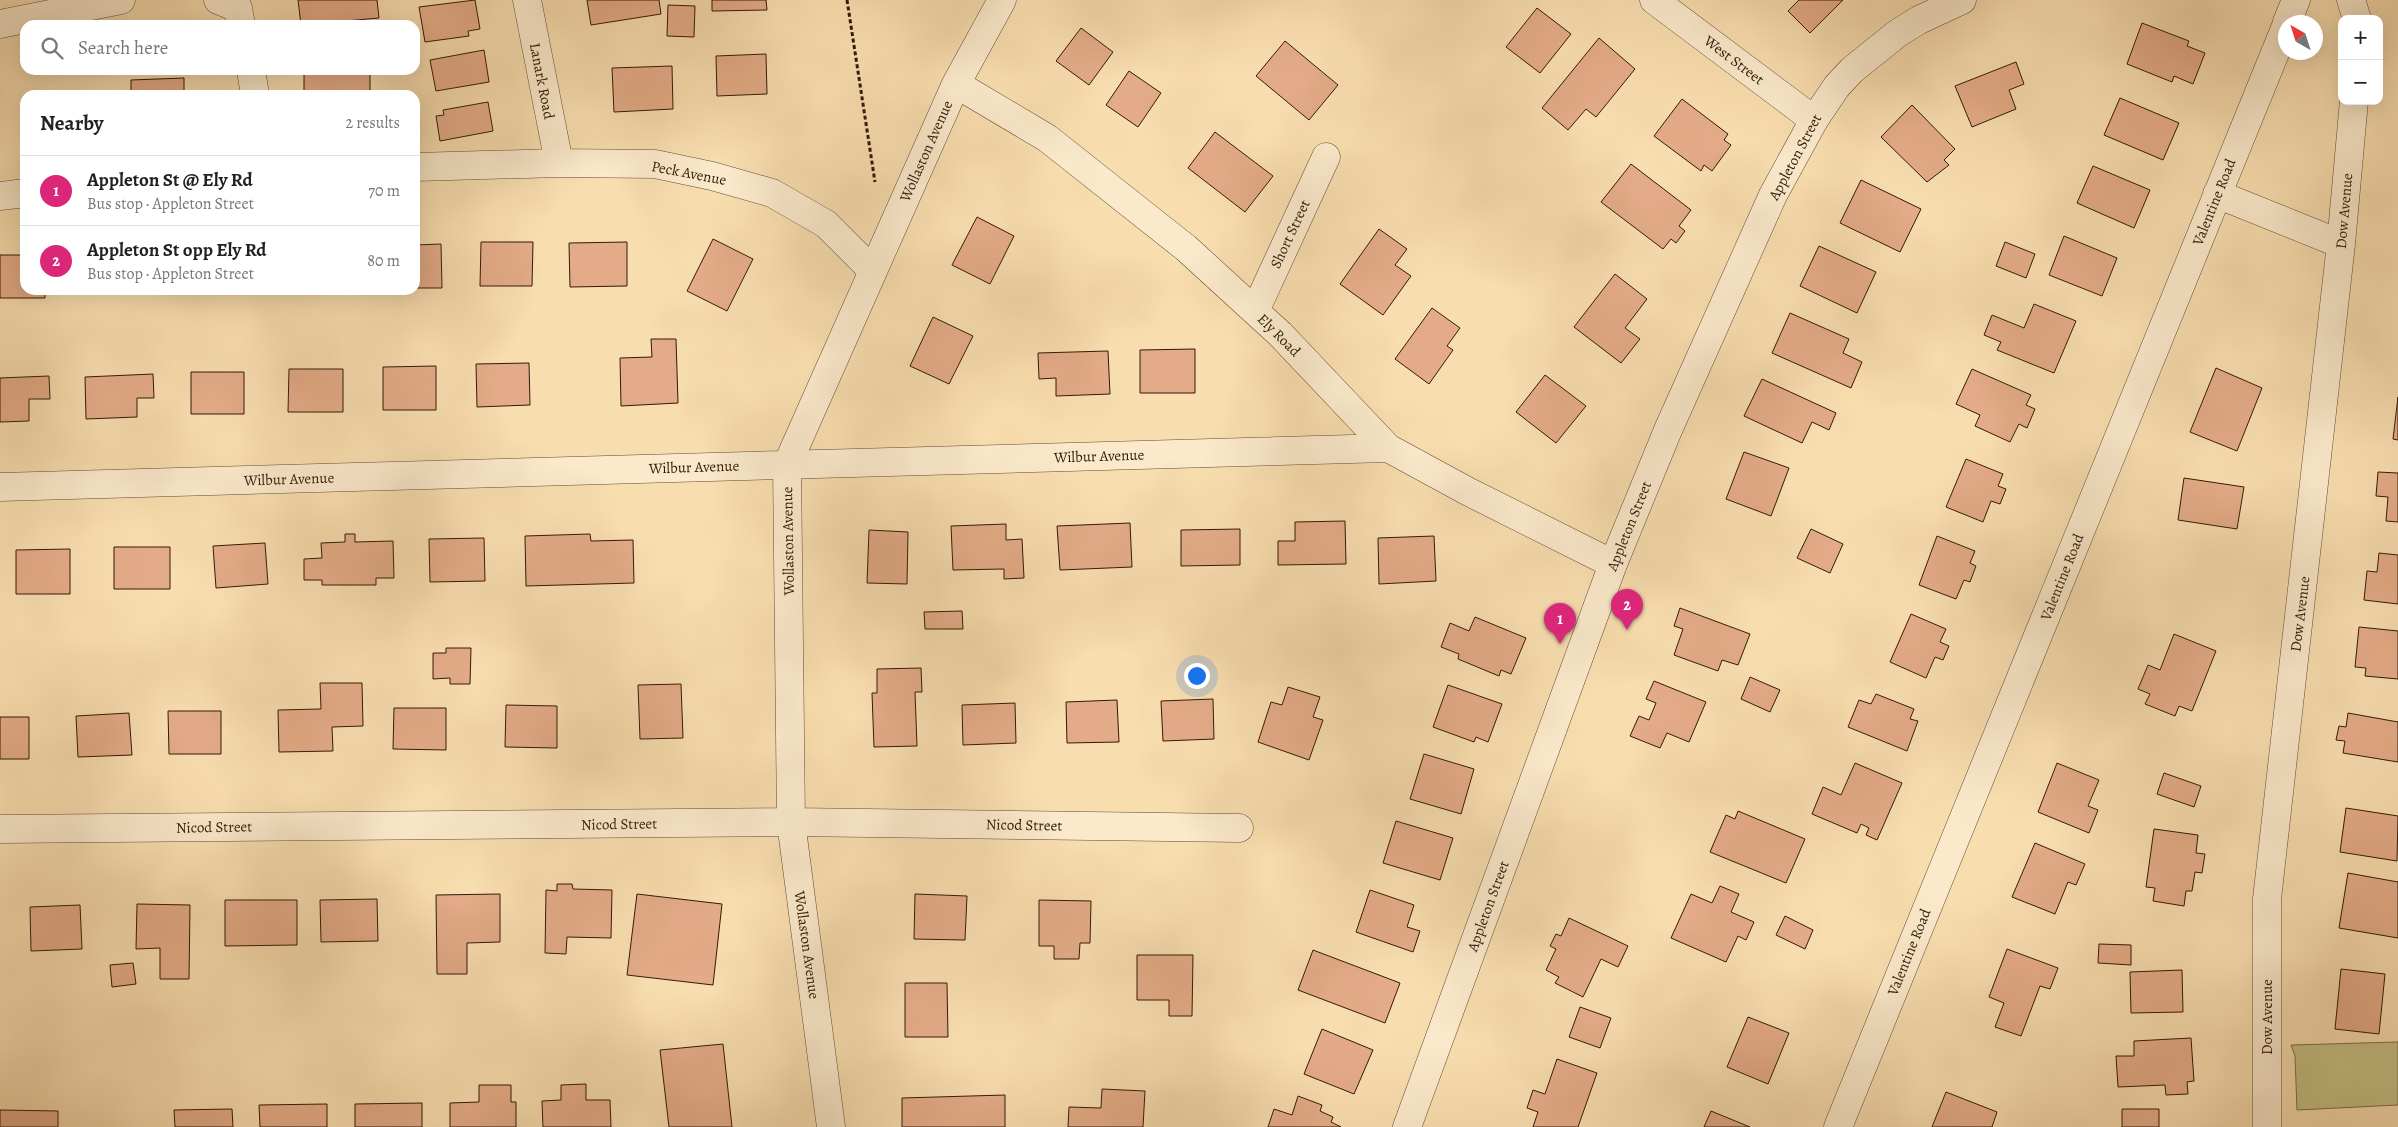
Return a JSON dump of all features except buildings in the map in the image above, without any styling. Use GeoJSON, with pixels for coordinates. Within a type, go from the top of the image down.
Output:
{"type":"FeatureCollection","features":[{"type":"Feature","properties":{"kind":"street"},"geometry":{"type":"LineString","coordinates":[[20,20],[121,0]]}},
{"type":"Feature","properties":{"kind":"street","name":"Lanark Road"},"geometry":{"type":"LineString","coordinates":[[526,0],[558,163]]}},
{"type":"Feature","properties":{"kind":"street","name":"Wollaston Avenue"},"geometry":{"type":"LineString","coordinates":[[831,1127],[791,822],[787,465],[956,84],[1002,0]]}},
{"type":"Feature","properties":{"kind":"street","name":"West Street"},"geometry":{"type":"LineString","coordinates":[[1654,0],[1814,120]]}},
{"type":"Feature","properties":{"kind":"street","name":"Appleton Street"},"geometry":{"type":"LineString","coordinates":[[1407,1127],[1613,564],[1668,430],[1786,170],[1814,120],[1837,86],[1867,57],[1919,20],[1962,0]]}},
{"type":"Feature","properties":{"kind":"street"},"geometry":{"type":"LineString","coordinates":[[2290,15],[2296,0]]}},
{"type":"Feature","properties":{"kind":"street"},"geometry":{"type":"LineString","coordinates":[[2351,0],[2356,15]]}},
{"type":"Feature","properties":{"kind":"street"},"geometry":{"type":"LineString","coordinates":[[221,1],[238,8],[240,20]]}},
{"type":"Feature","properties":{"kind":"street"},"geometry":{"type":"LineString","coordinates":[[0,24],[20,20]]}},
{"type":"Feature","properties":{"kind":"street","name":"Valentine Road"},"geometry":{"type":"LineString","coordinates":[[1838,1127],[2278,45]]}},
{"type":"Feature","properties":{"kind":"street"},"geometry":{"type":"LineString","coordinates":[[251,75],[254,90]]}},
{"type":"Feature","properties":{"kind":"street","name":"Ely Road"},"geometry":{"type":"LineString","coordinates":[[956,84],[1047,138],[1186,248],[1280,334],[1388,448],[1469,492],[1613,564]]}},
{"type":"Feature","properties":{"kind":"street","name":"Dow Avenue"},"geometry":{"type":"LineString","coordinates":[[2267,1127],[2267,898],[2341,244],[2354,105]]}},
{"type":"Feature","properties":{"kind":"street","name":"Short Street"},"geometry":{"type":"LineString","coordinates":[[1255,311],[1326,157]]}},
{"type":"Feature","properties":{"kind":"street","name":"Peck Avenue"},"geometry":{"type":"LineString","coordinates":[[420,167],[558,163],[654,164],[712,176],[772,193],[826,224],[873,271]]}},
{"type":"Feature","properties":{"kind":"street"},"geometry":{"type":"LineString","coordinates":[[0,196],[20,194]]}},
{"type":"Feature","properties":{"kind":"street"},"geometry":{"type":"LineString","coordinates":[[2217,194],[2341,244]]}},
{"type":"Feature","properties":{"kind":"street","name":"Wilbur Avenue"},"geometry":{"type":"LineString","coordinates":[[0,487],[1388,448]]}},
{"type":"Feature","properties":{"kind":"street","name":"Nicod Street"},"geometry":{"type":"LineString","coordinates":[[0,829],[791,822],[1239,828]]}},
{"type":"Feature","properties":{"kind":"path"},"geometry":{"type":"LineString","coordinates":[[847,0],[875,186]]}},
{"type":"Feature","properties":{"kind":"shaded area"},"geometry":{"type":"Polygon","coordinates":[[[2398,1042],[2398,1105],[2297,1110],[2295,1056],[2291,1045],[2398,1042]]]}},
{"type":"Feature","properties":{"kind":"place","name":"Appleton St opp Ely Rd"},"geometry":{"type":"Point","coordinates":[1627,630]}},
{"type":"Feature","properties":{"kind":"place","name":"Appleton St @ Ely Rd"},"geometry":{"type":"Point","coordinates":[1560,644]}}]}
